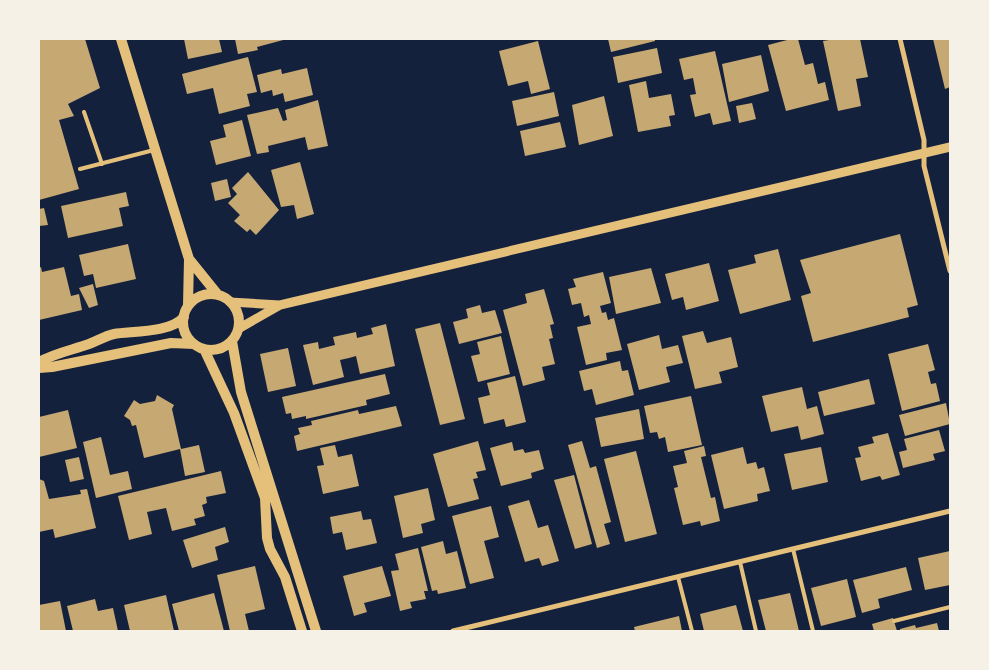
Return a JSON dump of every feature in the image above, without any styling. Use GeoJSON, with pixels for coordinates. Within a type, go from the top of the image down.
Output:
{"type":"FeatureCollection","features":[{"type":"Feature","properties":{"kind":"main road"},"geometry":{"type":"LineString","coordinates":[[39,368],[171,343],[194,344],[204,349],[219,349],[232,341],[238,329],[237,314],[230,302],[218,295],[190,259],[154,150],[121,39]]}},
{"type":"Feature","properties":{"kind":"main road"},"geometry":{"type":"LineString","coordinates":[[190,259],[188,305],[184,317],[185,332],[194,344]]}},
{"type":"Feature","properties":{"kind":"main road"},"geometry":{"type":"LineString","coordinates":[[188,305],[202,296],[218,295]]}},
{"type":"Feature","properties":{"kind":"main road"},"geometry":{"type":"LineString","coordinates":[[39,362],[51,355],[86,345],[107,336],[144,332],[176,323],[184,317]]}},
{"type":"Feature","properties":{"kind":"main road"},"geometry":{"type":"LineString","coordinates":[[232,341],[241,392],[316,631]]}},
{"type":"Feature","properties":{"kind":"main road"},"geometry":{"type":"LineString","coordinates":[[204,349],[234,412],[265,498],[270,549],[285,577],[302,631]]}},
{"type":"Feature","properties":{"kind":"street"},"geometry":{"type":"LineString","coordinates":[[900,39],[924,140],[924,166],[950,271]]}},
{"type":"Feature","properties":{"kind":"street"},"geometry":{"type":"LineString","coordinates":[[238,329],[280,305],[950,147]]}},
{"type":"Feature","properties":{"kind":"street"},"geometry":{"type":"LineString","coordinates":[[230,302],[280,305]]}},
{"type":"Feature","properties":{"kind":"street"},"geometry":{"type":"LineString","coordinates":[[453,631],[950,512]]}},
{"type":"Feature","properties":{"kind":"lane"},"geometry":{"type":"LineString","coordinates":[[84,112],[102,164]]}},
{"type":"Feature","properties":{"kind":"lane"},"geometry":{"type":"LineString","coordinates":[[80,170],[154,150]]}},
{"type":"Feature","properties":{"kind":"lane"},"geometry":{"type":"LineString","coordinates":[[793,549],[813,631]]}},
{"type":"Feature","properties":{"kind":"lane"},"geometry":{"type":"LineString","coordinates":[[740,562],[756,631]]}},
{"type":"Feature","properties":{"kind":"lane"},"geometry":{"type":"LineString","coordinates":[[678,577],[692,631]]}},
{"type":"Feature","properties":{"kind":"lane"},"geometry":{"type":"LineString","coordinates":[[894,621],[950,607]]}},
{"type":"Feature","properties":{"kind":"building"},"geometry":{"type":"Polygon","coordinates":[[[39,39],[85,39],[100,88],[68,104],[74,116],[59,120],[79,189],[39,200],[39,39]]]}},
{"type":"Feature","properties":{"kind":"building"},"geometry":{"type":"Polygon","coordinates":[[[184,39],[219,39],[222,52],[188,59],[184,39]]]}},
{"type":"Feature","properties":{"kind":"building"},"geometry":{"type":"Polygon","coordinates":[[[235,39],[287,39],[257,47],[258,50],[238,54],[235,39]]]}},
{"type":"Feature","properties":{"kind":"building"},"geometry":{"type":"Polygon","coordinates":[[[608,39],[655,39],[655,41],[611,52],[608,39]]]}},
{"type":"Feature","properties":{"kind":"building"},"geometry":{"type":"Polygon","coordinates":[[[798,39],[805,65],[813,63],[818,84],[825,82],[829,100],[786,111],[768,45],[798,39]]]}},
{"type":"Feature","properties":{"kind":"building"},"geometry":{"type":"Polygon","coordinates":[[[860,39],[868,77],[856,79],[861,106],[838,111],[823,41],[860,39]]]}},
{"type":"Feature","properties":{"kind":"building"},"geometry":{"type":"Polygon","coordinates":[[[933,39],[950,39],[950,87],[945,89],[933,39]]]}},
{"type":"Feature","properties":{"kind":"building"},"geometry":{"type":"Polygon","coordinates":[[[538,41],[550,89],[531,94],[528,81],[508,86],[499,51],[538,41]]]}},
{"type":"Feature","properties":{"kind":"building"},"geometry":{"type":"Polygon","coordinates":[[[657,48],[662,73],[618,83],[613,57],[657,48]]]}},
{"type":"Feature","properties":{"kind":"building"},"geometry":{"type":"Polygon","coordinates":[[[715,51],[731,121],[713,125],[710,113],[695,117],[690,95],[696,94],[693,78],[684,80],[679,59],[715,51]]]}},
{"type":"Feature","properties":{"kind":"building"},"geometry":{"type":"Polygon","coordinates":[[[761,55],[769,91],[729,102],[722,64],[761,55]]]}},
{"type":"Feature","properties":{"kind":"building"},"geometry":{"type":"Polygon","coordinates":[[[248,57],[257,92],[247,94],[250,106],[219,114],[213,88],[187,94],[182,74],[248,57]]]}},
{"type":"Feature","properties":{"kind":"building"},"geometry":{"type":"Polygon","coordinates":[[[307,68],[313,95],[285,102],[283,93],[273,96],[272,90],[261,93],[257,75],[281,69],[282,74],[307,68]]]}},
{"type":"Feature","properties":{"kind":"building"},"geometry":{"type":"Polygon","coordinates":[[[646,81],[649,98],[671,94],[675,115],[669,116],[671,126],[638,132],[629,85],[646,81]]]}},
{"type":"Feature","properties":{"kind":"building"},"geometry":{"type":"Polygon","coordinates":[[[554,92],[559,116],[517,126],[512,101],[554,92]]]}},
{"type":"Feature","properties":{"kind":"building"},"geometry":{"type":"Polygon","coordinates":[[[604,96],[613,136],[579,145],[572,105],[604,96]]]}},
{"type":"Feature","properties":{"kind":"building"},"geometry":{"type":"Polygon","coordinates":[[[318,100],[328,146],[308,150],[305,137],[268,146],[269,152],[257,154],[247,115],[278,108],[283,121],[287,120],[285,110],[318,100]]]}},
{"type":"Feature","properties":{"kind":"building"},"geometry":{"type":"Polygon","coordinates":[[[752,103],[756,119],[739,123],[736,106],[752,103]]]}},
{"type":"Feature","properties":{"kind":"building"},"geometry":{"type":"Polygon","coordinates":[[[242,120],[251,156],[216,165],[210,141],[226,137],[223,125],[242,120]]]}},
{"type":"Feature","properties":{"kind":"building"},"geometry":{"type":"Polygon","coordinates":[[[560,122],[566,147],[525,156],[520,131],[560,122]]]}},
{"type":"Feature","properties":{"kind":"building"},"geometry":{"type":"Polygon","coordinates":[[[300,162],[314,214],[297,219],[294,205],[281,207],[271,170],[300,162]]]}},
{"type":"Feature","properties":{"kind":"building"},"geometry":{"type":"Polygon","coordinates":[[[248,172],[279,210],[256,235],[250,229],[247,232],[234,221],[240,215],[228,203],[237,194],[232,188],[248,172]]]}},
{"type":"Feature","properties":{"kind":"building"},"geometry":{"type":"Polygon","coordinates":[[[227,179],[231,197],[215,201],[211,183],[227,179]]]}},
{"type":"Feature","properties":{"kind":"building"},"geometry":{"type":"Polygon","coordinates":[[[126,192],[129,206],[119,208],[123,226],[68,238],[61,206],[126,192]]]}},
{"type":"Feature","properties":{"kind":"building"},"geometry":{"type":"Polygon","coordinates":[[[44,208],[48,225],[39,226],[39,209],[44,208]]]}},
{"type":"Feature","properties":{"kind":"building"},"geometry":{"type":"Polygon","coordinates":[[[900,234],[918,305],[907,308],[909,317],[813,342],[801,296],[811,293],[800,260],[900,234]]]}},
{"type":"Feature","properties":{"kind":"building"},"geometry":{"type":"Polygon","coordinates":[[[128,244],[136,279],[96,288],[93,274],[84,276],[79,255],[128,244]]]}},
{"type":"Feature","properties":{"kind":"building"},"geometry":{"type":"Polygon","coordinates":[[[778,249],[791,300],[740,314],[728,270],[756,263],[754,255],[778,249]]]}},
{"type":"Feature","properties":{"kind":"building"},"geometry":{"type":"Polygon","coordinates":[[[709,263],[719,301],[686,310],[683,297],[672,300],[665,274],[709,263]]]}},
{"type":"Feature","properties":{"kind":"building"},"geometry":{"type":"Polygon","coordinates":[[[41,267],[42,272],[64,267],[71,296],[79,294],[82,310],[39,320],[39,268],[41,267]]]}},
{"type":"Feature","properties":{"kind":"building"},"geometry":{"type":"Polygon","coordinates":[[[651,268],[661,303],[616,314],[609,277],[651,268]]]}},
{"type":"Feature","properties":{"kind":"building"},"geometry":{"type":"Polygon","coordinates":[[[603,272],[611,303],[600,306],[602,313],[606,312],[608,320],[614,318],[622,350],[606,353],[607,360],[586,365],[577,327],[591,324],[589,315],[584,317],[581,303],[572,305],[568,289],[576,287],[573,279],[603,272]]]}},
{"type":"Feature","properties":{"kind":"building"},"geometry":{"type":"Polygon","coordinates":[[[93,284],[98,305],[89,308],[79,288],[93,284]]]}},
{"type":"Feature","properties":{"kind":"building"},"geometry":{"type":"Polygon","coordinates":[[[544,289],[554,324],[550,325],[553,338],[549,339],[555,364],[542,367],[545,380],[523,386],[503,310],[527,303],[525,294],[544,289]]]}},
{"type":"Feature","properties":{"kind":"building"},"geometry":{"type":"Polygon","coordinates":[[[480,305],[482,313],[495,310],[502,333],[459,344],[453,322],[468,318],[466,309],[480,305]]]}},
{"type":"Feature","properties":{"kind":"building"},"geometry":{"type":"Polygon","coordinates":[[[440,323],[465,419],[440,425],[415,329],[440,323]]]}},
{"type":"Feature","properties":{"kind":"building"},"geometry":{"type":"Polygon","coordinates":[[[386,324],[395,366],[360,374],[356,356],[340,360],[344,377],[313,385],[303,345],[318,342],[319,349],[335,345],[333,337],[356,332],[357,338],[373,334],[371,328],[386,324]]]}},
{"type":"Feature","properties":{"kind":"building"},"geometry":{"type":"Polygon","coordinates":[[[703,331],[707,343],[731,337],[738,367],[719,372],[722,383],[695,389],[682,336],[703,331]]]}},
{"type":"Feature","properties":{"kind":"building"},"geometry":{"type":"Polygon","coordinates":[[[659,335],[662,349],[678,345],[683,363],[666,367],[670,382],[639,390],[627,344],[659,335]]]}},
{"type":"Feature","properties":{"kind":"building"},"geometry":{"type":"Polygon","coordinates":[[[501,336],[510,374],[478,382],[471,356],[480,354],[477,342],[501,336]]]}},
{"type":"Feature","properties":{"kind":"building"},"geometry":{"type":"Polygon","coordinates":[[[928,344],[935,370],[928,372],[931,384],[936,383],[940,401],[902,411],[888,354],[928,344]]]}},
{"type":"Feature","properties":{"kind":"building"},"geometry":{"type":"Polygon","coordinates":[[[288,348],[296,386],[268,392],[260,354],[288,348]]]}},
{"type":"Feature","properties":{"kind":"building"},"geometry":{"type":"Polygon","coordinates":[[[620,361],[622,371],[628,370],[634,395],[596,405],[592,389],[584,391],[579,371],[620,361]]]}},
{"type":"Feature","properties":{"kind":"building"},"geometry":{"type":"Polygon","coordinates":[[[385,374],[390,394],[366,400],[367,405],[306,419],[306,416],[292,419],[291,413],[286,414],[282,397],[385,374]]]}},
{"type":"Feature","properties":{"kind":"building"},"geometry":{"type":"Polygon","coordinates":[[[515,376],[526,422],[506,427],[504,419],[484,424],[478,398],[490,395],[487,383],[515,376]]]}},
{"type":"Feature","properties":{"kind":"building"},"geometry":{"type":"Polygon","coordinates":[[[869,379],[875,404],[824,416],[818,392],[869,379]]]}},
{"type":"Feature","properties":{"kind":"building"},"geometry":{"type":"Polygon","coordinates":[[[802,387],[807,409],[817,406],[824,434],[801,440],[798,426],[771,432],[762,396],[802,387]]]}},
{"type":"Feature","properties":{"kind":"building"},"geometry":{"type":"Polygon","coordinates":[[[157,395],[174,405],[172,409],[181,449],[199,445],[205,472],[185,476],[180,449],[144,458],[136,425],[132,426],[130,420],[124,416],[134,400],[140,404],[155,401],[157,395]]]}},
{"type":"Feature","properties":{"kind":"building"},"geometry":{"type":"Polygon","coordinates":[[[691,396],[702,445],[668,452],[665,437],[659,439],[657,432],[650,433],[644,406],[691,396]]]}},
{"type":"Feature","properties":{"kind":"building"},"geometry":{"type":"Polygon","coordinates":[[[946,403],[950,424],[905,436],[899,415],[946,403]]]}},
{"type":"Feature","properties":{"kind":"building"},"geometry":{"type":"Polygon","coordinates":[[[396,406],[402,426],[297,451],[294,436],[300,434],[298,428],[312,425],[311,421],[358,410],[359,414],[396,406]]]}},
{"type":"Feature","properties":{"kind":"building"},"geometry":{"type":"Polygon","coordinates":[[[639,409],[644,439],[601,447],[595,418],[639,409]]]}},
{"type":"Feature","properties":{"kind":"building"},"geometry":{"type":"Polygon","coordinates":[[[68,410],[77,448],[39,457],[39,417],[68,410]]]}},
{"type":"Feature","properties":{"kind":"building"},"geometry":{"type":"Polygon","coordinates":[[[939,430],[945,451],[933,454],[935,460],[903,468],[899,452],[907,450],[904,439],[939,430]]]}},
{"type":"Feature","properties":{"kind":"building"},"geometry":{"type":"Polygon","coordinates":[[[888,433],[900,475],[882,480],[880,476],[861,481],[855,458],[861,457],[858,447],[874,443],[872,437],[888,433]]]}},
{"type":"Feature","properties":{"kind":"building"},"geometry":{"type":"Polygon","coordinates":[[[101,437],[110,475],[128,471],[132,489],[96,498],[83,442],[101,437]]]}},
{"type":"Feature","properties":{"kind":"building"},"geometry":{"type":"Polygon","coordinates":[[[478,441],[486,470],[476,472],[478,478],[473,479],[479,499],[448,507],[433,454],[478,441]]]}},
{"type":"Feature","properties":{"kind":"building"},"geometry":{"type":"Polygon","coordinates":[[[582,441],[590,468],[596,466],[611,522],[604,524],[610,544],[597,548],[568,445],[582,441]]]}},
{"type":"Feature","properties":{"kind":"building"},"geometry":{"type":"Polygon","coordinates":[[[512,442],[514,451],[523,449],[525,453],[539,450],[544,469],[531,473],[532,478],[501,486],[490,448],[512,442]]]}},
{"type":"Feature","properties":{"kind":"building"},"geometry":{"type":"Polygon","coordinates":[[[335,445],[338,457],[352,454],[359,486],[323,494],[317,466],[324,465],[320,448],[335,445]]]}},
{"type":"Feature","properties":{"kind":"building"},"geometry":{"type":"Polygon","coordinates":[[[704,446],[706,456],[701,457],[711,498],[715,497],[720,521],[701,526],[700,521],[683,525],[674,488],[678,487],[673,466],[687,463],[684,451],[704,446]]]}},
{"type":"Feature","properties":{"kind":"building"},"geometry":{"type":"Polygon","coordinates":[[[743,447],[747,464],[756,462],[758,469],[764,467],[770,491],[757,494],[758,501],[724,509],[711,455],[743,447]]]}},
{"type":"Feature","properties":{"kind":"building"},"geometry":{"type":"Polygon","coordinates":[[[821,447],[828,482],[792,490],[784,454],[821,447]]]}},
{"type":"Feature","properties":{"kind":"building"},"geometry":{"type":"Polygon","coordinates":[[[636,451],[657,534],[625,542],[604,459],[636,451]]]}},
{"type":"Feature","properties":{"kind":"building"},"geometry":{"type":"Polygon","coordinates":[[[79,457],[84,479],[70,482],[65,460],[79,457]]]}},
{"type":"Feature","properties":{"kind":"building"},"geometry":{"type":"Polygon","coordinates":[[[221,471],[226,493],[206,497],[207,503],[202,505],[205,516],[194,519],[196,525],[172,531],[166,508],[147,512],[152,534],[129,540],[118,496],[221,471]]]}},
{"type":"Feature","properties":{"kind":"building"},"geometry":{"type":"Polygon","coordinates":[[[574,475],[592,544],[575,549],[554,480],[574,475]]]}},
{"type":"Feature","properties":{"kind":"building"},"geometry":{"type":"Polygon","coordinates":[[[39,479],[44,481],[49,499],[81,494],[80,490],[87,489],[96,528],[55,538],[53,529],[39,532],[39,479]]]}},
{"type":"Feature","properties":{"kind":"building"},"geometry":{"type":"Polygon","coordinates":[[[428,488],[435,520],[421,524],[423,533],[403,538],[394,496],[428,488]]]}},
{"type":"Feature","properties":{"kind":"building"},"geometry":{"type":"Polygon","coordinates":[[[529,500],[538,528],[548,525],[559,561],[542,566],[539,558],[525,562],[508,506],[529,500]]]}},
{"type":"Feature","properties":{"kind":"building"},"geometry":{"type":"Polygon","coordinates":[[[491,506],[499,537],[484,541],[494,578],[470,584],[452,516],[491,506]]]}},
{"type":"Feature","properties":{"kind":"building"},"geometry":{"type":"Polygon","coordinates":[[[361,511],[363,520],[371,519],[377,543],[346,550],[342,532],[333,534],[330,517],[361,511]]]}},
{"type":"Feature","properties":{"kind":"building"},"geometry":{"type":"Polygon","coordinates":[[[225,527],[229,542],[215,547],[218,560],[192,568],[183,540],[225,527]]]}},
{"type":"Feature","properties":{"kind":"building"},"geometry":{"type":"Polygon","coordinates":[[[443,541],[446,554],[457,551],[466,588],[438,594],[437,590],[432,591],[421,547],[443,541]]]}},
{"type":"Feature","properties":{"kind":"building"},"geometry":{"type":"Polygon","coordinates":[[[418,548],[428,591],[424,591],[426,599],[410,602],[412,608],[400,611],[391,571],[399,570],[395,554],[418,548]]]}},
{"type":"Feature","properties":{"kind":"building"},"geometry":{"type":"Polygon","coordinates":[[[950,551],[950,585],[925,590],[918,558],[950,551]]]}},
{"type":"Feature","properties":{"kind":"building"},"geometry":{"type":"Polygon","coordinates":[[[255,566],[265,609],[245,614],[249,631],[230,631],[217,575],[255,566]]]}},
{"type":"Feature","properties":{"kind":"building"},"geometry":{"type":"Polygon","coordinates":[[[382,566],[391,596],[364,603],[367,612],[354,616],[343,576],[382,566]]]}},
{"type":"Feature","properties":{"kind":"building"},"geometry":{"type":"Polygon","coordinates":[[[906,567],[912,590],[878,599],[880,608],[862,613],[853,580],[906,567]]]}},
{"type":"Feature","properties":{"kind":"building"},"geometry":{"type":"Polygon","coordinates":[[[847,579],[856,617],[821,626],[811,588],[847,579]]]}},
{"type":"Feature","properties":{"kind":"building"},"geometry":{"type":"Polygon","coordinates":[[[214,593],[224,631],[179,631],[172,604],[214,593]]]}},
{"type":"Feature","properties":{"kind":"building"},"geometry":{"type":"Polygon","coordinates":[[[790,593],[799,631],[766,631],[758,600],[790,593]]]}},
{"type":"Feature","properties":{"kind":"building"},"geometry":{"type":"Polygon","coordinates":[[[166,595],[174,631],[130,631],[124,605],[166,595]]]}},
{"type":"Feature","properties":{"kind":"building"},"geometry":{"type":"Polygon","coordinates":[[[95,599],[98,611],[113,608],[118,631],[73,631],[67,606],[95,599]]]}},
{"type":"Feature","properties":{"kind":"building"},"geometry":{"type":"Polygon","coordinates":[[[60,601],[66,631],[39,631],[39,605],[60,601]]]}},
{"type":"Feature","properties":{"kind":"building"},"geometry":{"type":"Polygon","coordinates":[[[736,605],[743,631],[704,631],[700,614],[736,605]]]}},
{"type":"Feature","properties":{"kind":"building"},"geometry":{"type":"Polygon","coordinates":[[[679,616],[682,631],[635,631],[634,627],[679,616]]]}},
{"type":"Feature","properties":{"kind":"building"},"geometry":{"type":"Polygon","coordinates":[[[893,618],[897,631],[874,631],[872,624],[893,618]]]}},
{"type":"Feature","properties":{"kind":"building"},"geometry":{"type":"Polygon","coordinates":[[[937,623],[939,631],[900,631],[900,629],[915,625],[916,628],[937,623]]]}}]}
